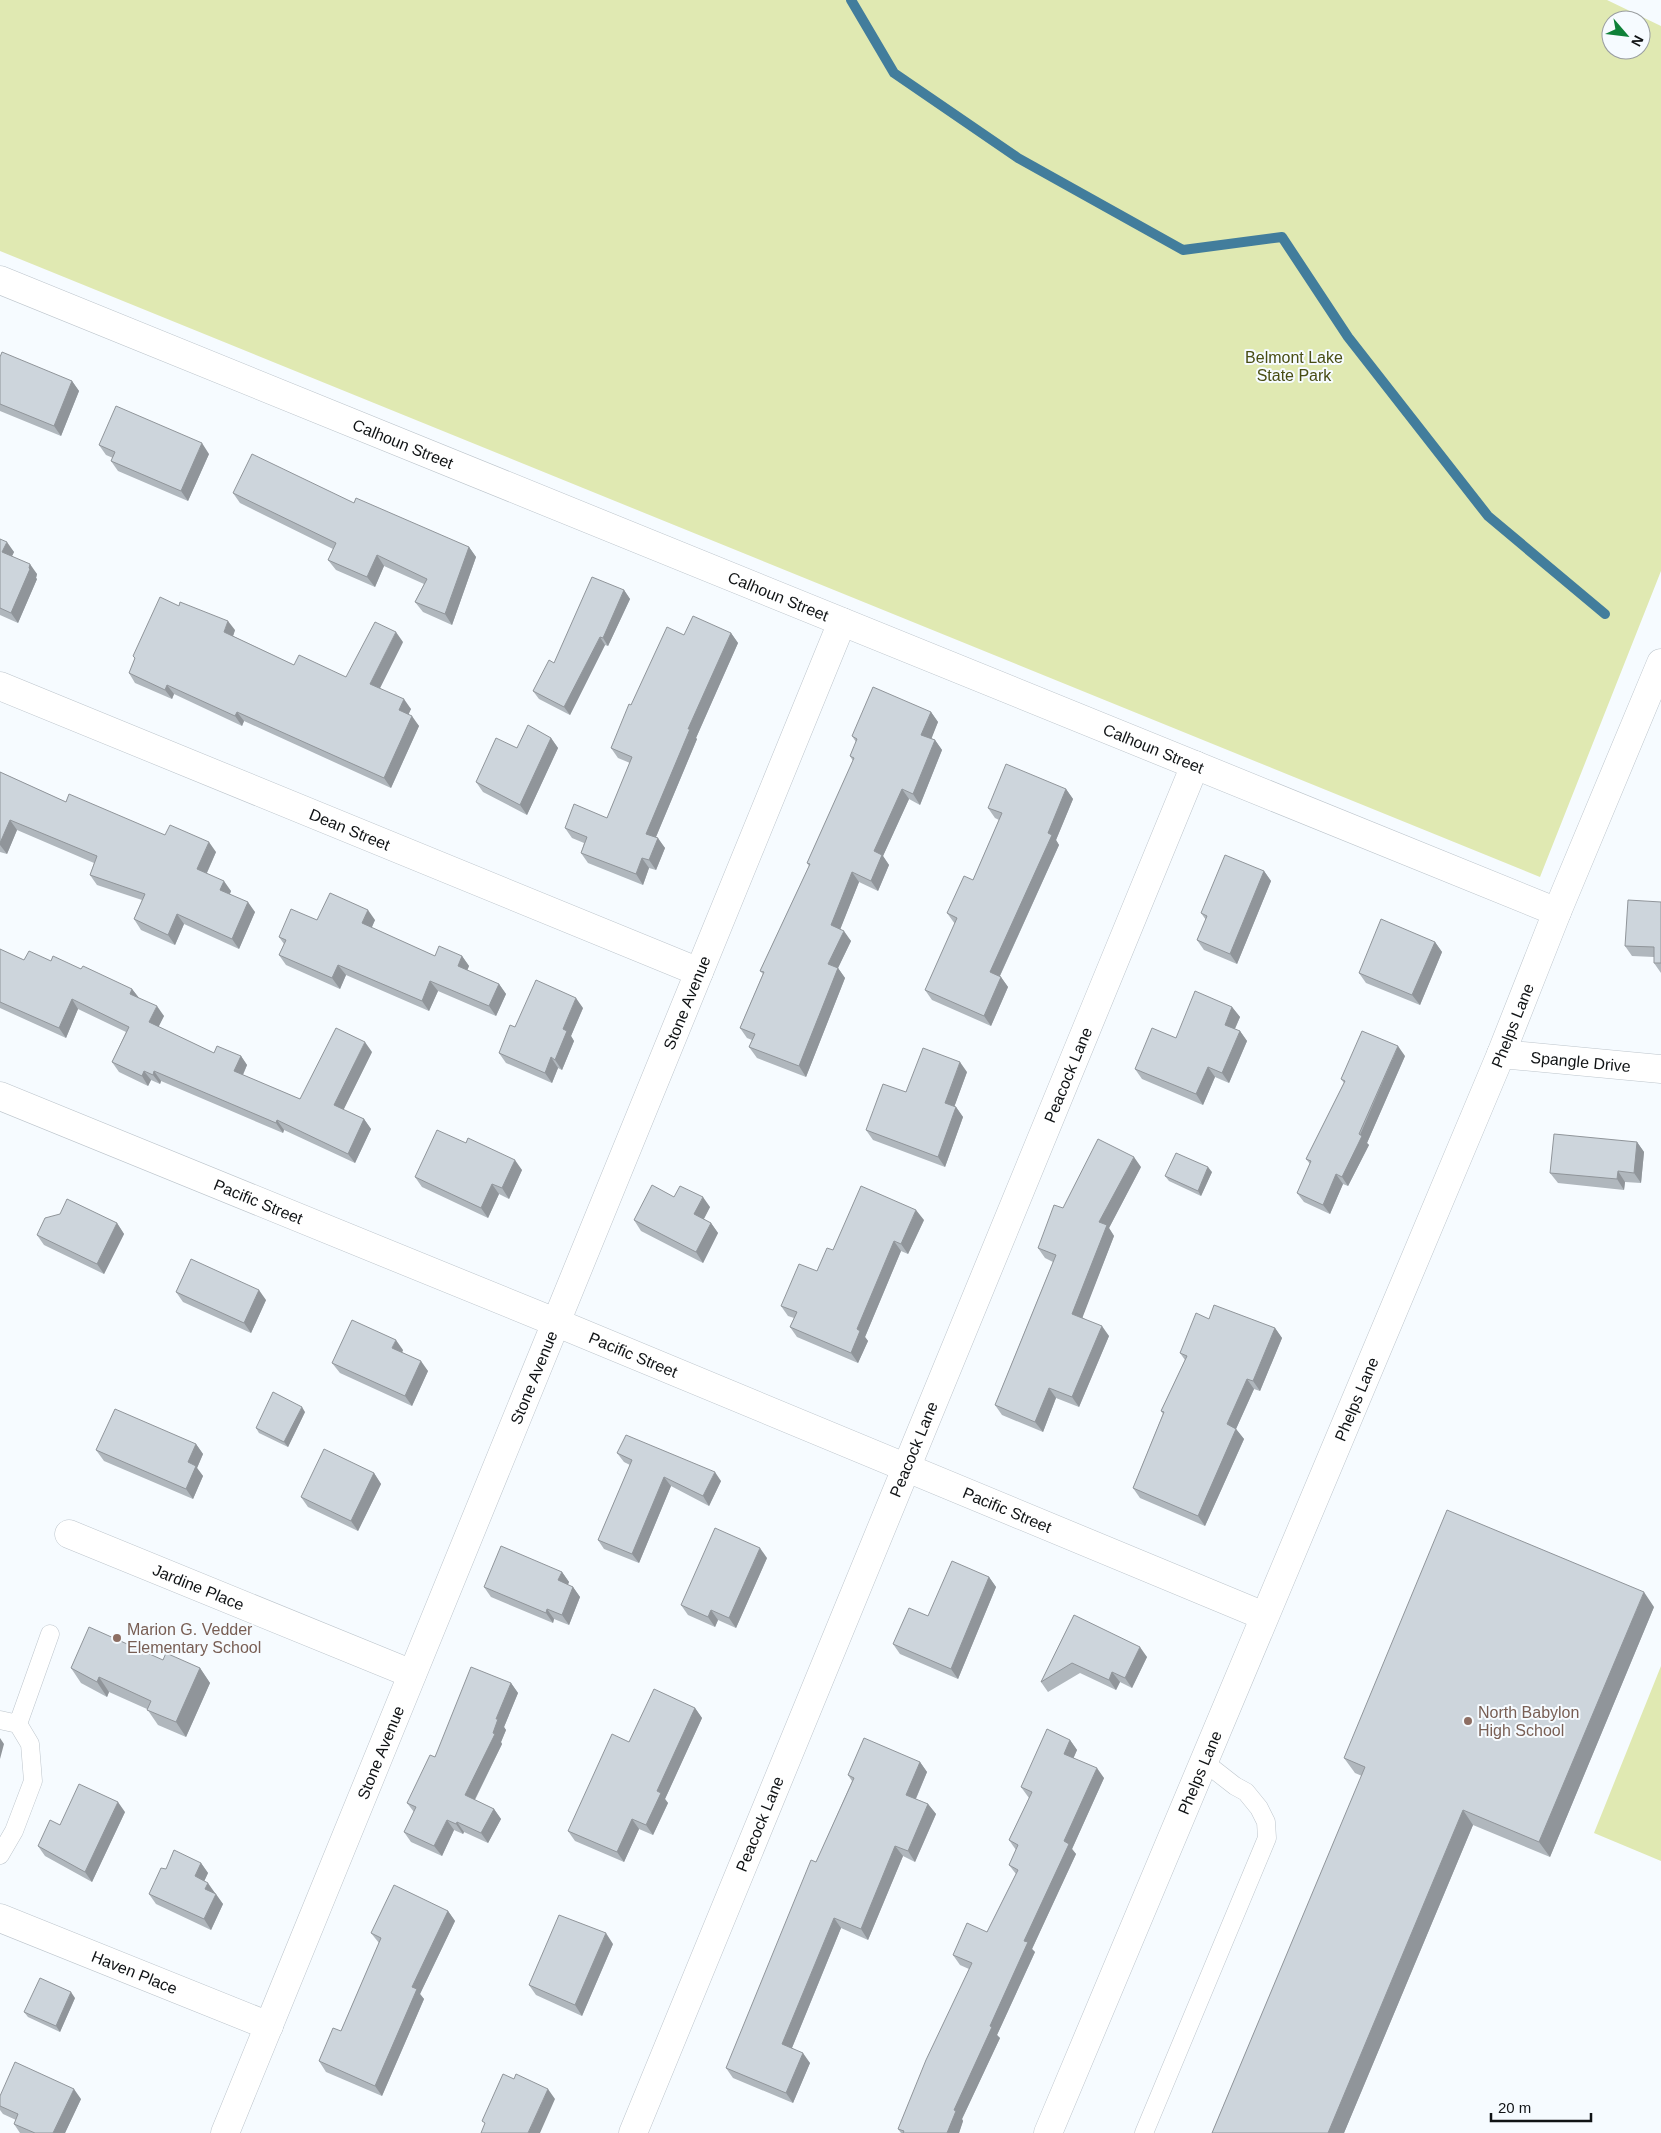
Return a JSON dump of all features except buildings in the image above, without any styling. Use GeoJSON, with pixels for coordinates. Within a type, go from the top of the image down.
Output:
{"type":"FeatureCollection","features":[{"type":"Feature","properties":{"kind":"street","name":"Calhoun Street"},"geometry":{"type":"LineString","coordinates":[[0,280],[1557,912]]}},
{"type":"Feature","properties":{"kind":"street","name":"Stone Avenue"},"geometry":{"type":"LineString","coordinates":[[225,2133],[842,622]]}},
{"type":"Feature","properties":{"kind":"street","name":"Phelps Lane"},"geometry":{"type":"LineString","coordinates":[[1048,2133],[1502,1054],[1557,912],[1661,662]]}},
{"type":"Feature","properties":{"kind":"street","name":"Dean Street"},"geometry":{"type":"LineString","coordinates":[[0,686],[699,972]]}},
{"type":"Feature","properties":{"kind":"street","name":"Peacock Lane"},"geometry":{"type":"LineString","coordinates":[[633,2133],[818,1677],[907,1468],[1195,765]]}},
{"type":"Feature","properties":{"kind":"street","name":"Spangle Drive"},"geometry":{"type":"LineString","coordinates":[[1502,1054],[1661,1069]]}},
{"type":"Feature","properties":{"kind":"street","name":"Pacific Street"},"geometry":{"type":"LineString","coordinates":[[0,1096],[555,1322],[1264,1616]]}},
{"type":"Feature","properties":{"kind":"street","name":"Jardine Place"},"geometry":{"type":"LineString","coordinates":[[69,1534],[412,1674]]}},
{"type":"Feature","properties":{"kind":"street","name":"Haven Place"},"geometry":{"type":"LineString","coordinates":[[0,1918],[269,2026]]}},
{"type":"Feature","properties":{"kind":"lane"},"geometry":{"type":"LineString","coordinates":[[18,1724],[50,1634]]}},
{"type":"Feature","properties":{"kind":"lane"},"geometry":{"type":"LineString","coordinates":[[0,1720],[18,1724],[30,1744],[33,1781],[14,1831],[0,1855]]}},
{"type":"Feature","properties":{"kind":"lane"},"geometry":{"type":"LineString","coordinates":[[1144,2133],[1267,1838],[1266,1822],[1260,1808],[1246,1792],[1234,1786],[1204,1761]]}},
{"type":"Feature","properties":{"kind":"green space","name":"Belmont Lake State Park"},"geometry":{"type":"Polygon","coordinates":[[[0,0],[1607,0],[1628,10],[1601,10],[1601,60],[1651,60],[1651,21],[1661,26],[1661,571],[1540,877],[0,251],[0,0]]]}},
{"type":"Feature","properties":{"kind":"green space"},"geometry":{"type":"Polygon","coordinates":[[[1661,1666],[1661,1861],[1594,1833],[1661,1666]]]}},
{"type":"Feature","properties":{"kind":"waterway"},"geometry":{"type":"LineString","coordinates":[[851,0],[894,73],[1018,158],[1183,250],[1282,237],[1348,337],[1488,516],[1605,614]]}},
{"type":"Feature","properties":{"kind":"place","name":"Marion G. Vedder Elementary School"},"geometry":{"type":"Point","coordinates":[117,1638]}},
{"type":"Feature","properties":{"kind":"place","name":"North Babylon High School"},"geometry":{"type":"Point","coordinates":[1468,1721]}}]}
